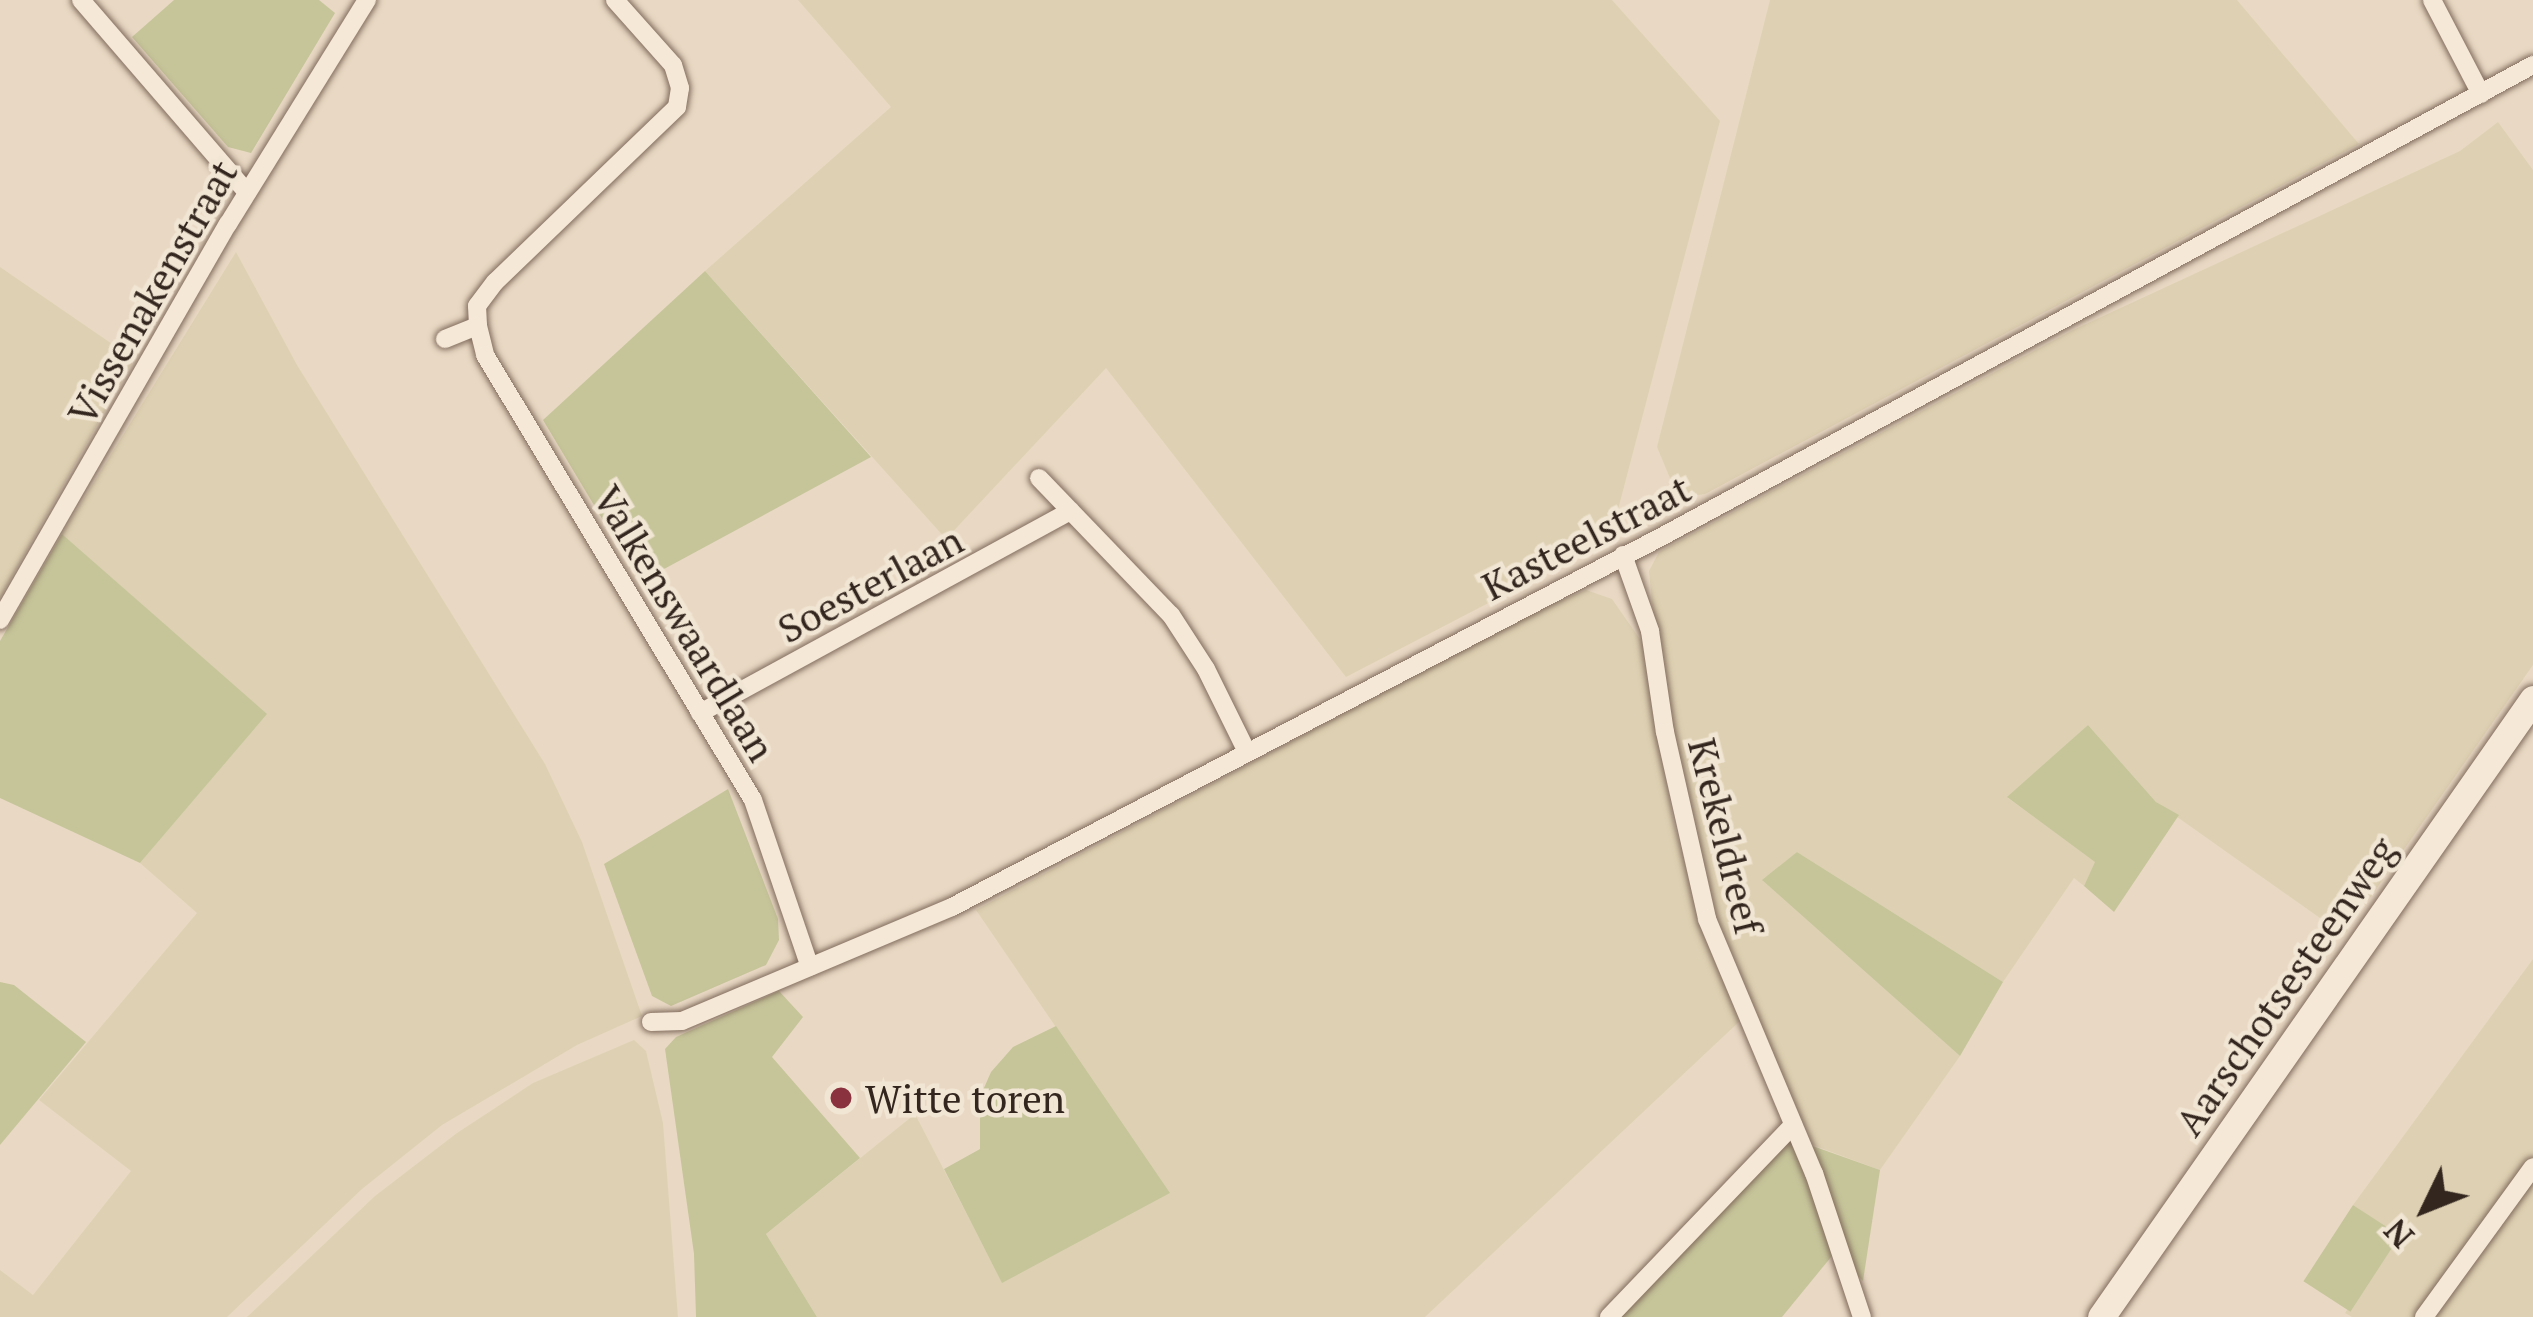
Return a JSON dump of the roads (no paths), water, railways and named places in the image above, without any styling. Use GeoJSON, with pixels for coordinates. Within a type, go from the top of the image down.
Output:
{"type":"FeatureCollection","features":[{"type":"Feature","properties":{"kind":"main road","name":"Aarschotsesteenweg"},"geometry":{"type":"LineString","coordinates":[[2101,1317],[2533,699]]}},
{"type":"Feature","properties":{"kind":"street"},"geometry":{"type":"LineString","coordinates":[[81,0],[248,192]]}},
{"type":"Feature","properties":{"kind":"street","name":"Vissenakenstraat"},"geometry":{"type":"LineString","coordinates":[[0,620],[248,192],[367,0]]}},
{"type":"Feature","properties":{"kind":"street"},"geometry":{"type":"LineString","coordinates":[[445,339],[478,326],[477,306],[495,282],[677,107],[680,88],[673,64],[615,0]]}},
{"type":"Feature","properties":{"kind":"street"},"geometry":{"type":"LineString","coordinates":[[2432,0],[2481,94]]}},
{"type":"Feature","properties":{"kind":"street","name":"Kasteelstraat"},"geometry":{"type":"LineString","coordinates":[[651,1022],[682,1021],[952,907],[1623,555],[2533,65]]}},
{"type":"Feature","properties":{"kind":"street","name":"Valkenswaardlaan"},"geometry":{"type":"LineString","coordinates":[[478,326],[485,355],[753,800],[810,967]]}},
{"type":"Feature","properties":{"kind":"street"},"geometry":{"type":"LineString","coordinates":[[1039,478],[1171,615],[1206,669],[1246,749]]}},
{"type":"Feature","properties":{"kind":"street","name":"Soesterlaan"},"geometry":{"type":"LineString","coordinates":[[700,713],[1070,512]]}},
{"type":"Feature","properties":{"kind":"street","name":"Krekeldreef"},"geometry":{"type":"LineString","coordinates":[[1623,555],[1650,632],[1665,732],[1707,919],[1849,1266],[1862,1317]]}},
{"type":"Feature","properties":{"kind":"street"},"geometry":{"type":"LineString","coordinates":[[1610,1317],[1793,1125]]}},
{"type":"Feature","properties":{"kind":"street"},"geometry":{"type":"LineString","coordinates":[[2424,1317],[2533,1167]]}},
{"type":"Feature","properties":{"kind":"place","name":"Witte toren"},"geometry":{"type":"Point","coordinates":[841,1098]}}]}
